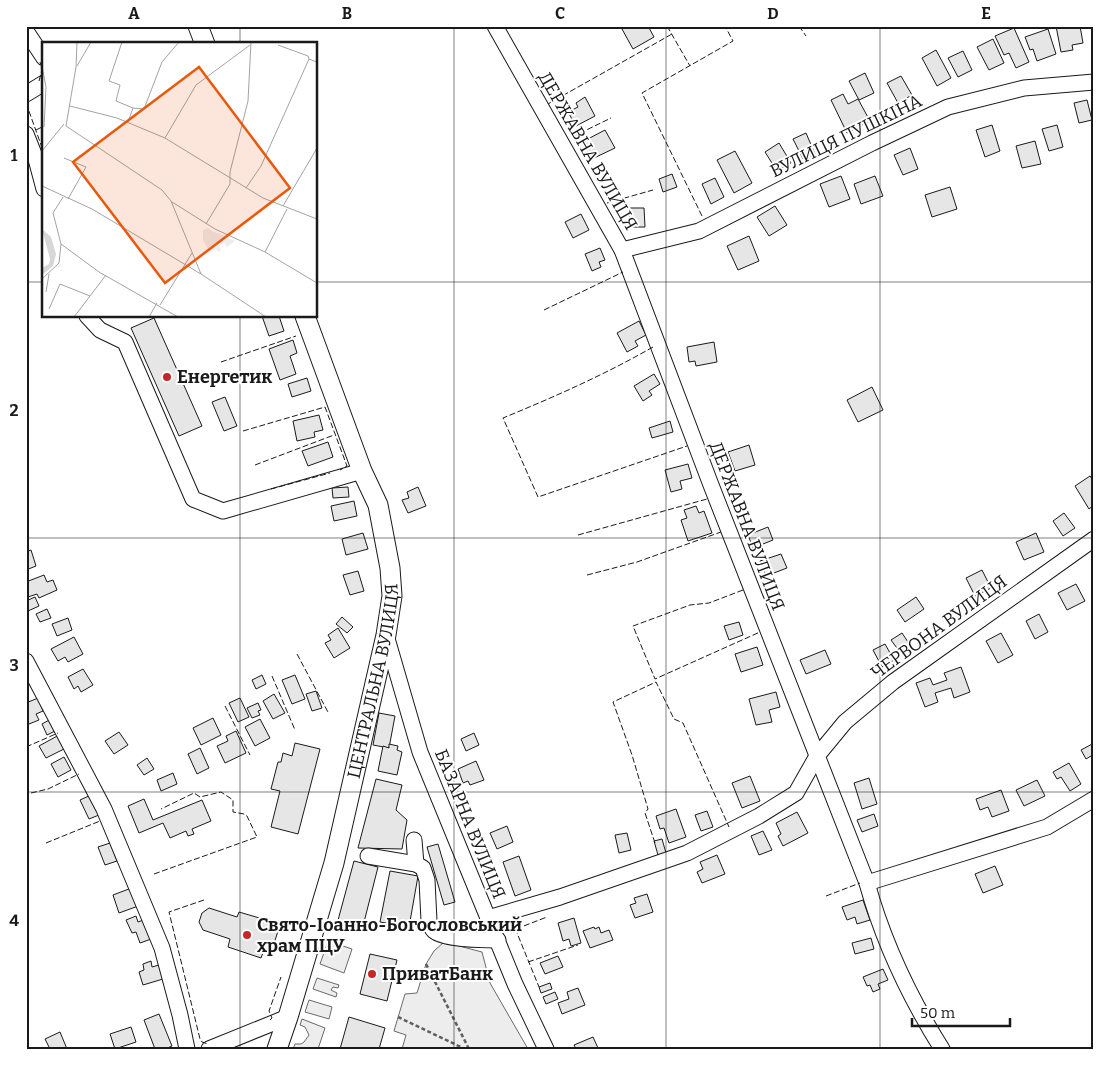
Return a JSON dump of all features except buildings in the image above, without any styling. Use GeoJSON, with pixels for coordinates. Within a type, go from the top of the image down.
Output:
{"type":"FeatureCollection","features":[{"type":"Feature","properties":{"kind":"main road"},"geometry":{"type":"LineString","coordinates":[[198,26],[204,42]]}},
{"type":"Feature","properties":{"kind":"main road","name":"ЦЕНТРАЛЬНА ВУЛИЦЯ"},"geometry":{"type":"LineString","coordinates":[[277,1049],[334,863],[386,635],[392,596],[390,568],[378,505],[362,471],[306,318]]}},
{"type":"Feature","properties":{"kind":"street","name":"ДЕРЖАВНА ВУЛИЦЯ"},"geometry":{"type":"LineString","coordinates":[[495,26],[622,250],[711,485],[867,883],[876,917],[922,1017],[942,1049]]}},
{"type":"Feature","properties":{"kind":"street"},"geometry":{"type":"LineString","coordinates":[[26,31],[42,55]]}},
{"type":"Feature","properties":{"kind":"street","name":"ВУЛИЦЯ ПУШКІНА"},"geometry":{"type":"LineString","coordinates":[[622,250],[699,231],[872,143],[948,107],[1024,88],[1094,82]]}},
{"type":"Feature","properties":{"kind":"street"},"geometry":{"type":"LineString","coordinates":[[26,94],[42,84]]}},
{"type":"Feature","properties":{"kind":"street"},"geometry":{"type":"LineString","coordinates":[[26,134],[42,182]]}},
{"type":"Feature","properties":{"kind":"street"},"geometry":{"type":"LineString","coordinates":[[89,318],[100,330],[125,342],[193,499],[223,511],[362,471]]}},
{"type":"Feature","properties":{"kind":"street","name":"ЧЕРВОНА ВУЛИЦЯ"},"geometry":{"type":"LineString","coordinates":[[488,918],[560,897],[695,849],[759,816],[796,793],[817,756],[845,722],[893,682],[1094,539]]}},
{"type":"Feature","properties":{"kind":"street","name":"БАЗАРНА ВУЛИЦЯ"},"geometry":{"type":"LineString","coordinates":[[386,635],[420,752],[488,918],[546,1049]]}},
{"type":"Feature","properties":{"kind":"street"},"geometry":{"type":"LineString","coordinates":[[26,661],[104,809],[162,948],[187,1049]]}},
{"type":"Feature","properties":{"kind":"street"},"geometry":{"type":"LineString","coordinates":[[867,883],[1047,827],[1094,799]]}},
{"type":"Feature","properties":{"kind":"street"},"geometry":{"type":"LineString","coordinates":[[414,840],[416,864]]}},
{"type":"Feature","properties":{"kind":"street"},"geometry":{"type":"LineString","coordinates":[[368,856],[416,864],[423,868],[426,874],[430,927],[436,933],[473,940],[498,940]]}},
{"type":"Feature","properties":{"kind":"street"},"geometry":{"type":"LineString","coordinates":[[209,1049],[288,1017]]}},
{"type":"Feature","properties":{"kind":"path"},"geometry":{"type":"LineString","coordinates":[[426,964],[469,1049]]}},
{"type":"Feature","properties":{"kind":"path"},"geometry":{"type":"LineString","coordinates":[[398,1017],[465,1049]]}},
{"type":"Feature","properties":{"kind":"shaded area"},"geometry":{"type":"Polygon","coordinates":[[[328,941],[352,949],[344,973],[320,964],[328,941]]]}},
{"type":"Feature","properties":{"kind":"shaded area"},"geometry":{"type":"Polygon","coordinates":[[[444,942],[482,952],[490,983],[528,1049],[402,1049],[406,1035],[394,1031],[405,994],[417,993],[426,964],[434,951],[444,942]]]}},
{"type":"Feature","properties":{"kind":"shaded area"},"geometry":{"type":"Polygon","coordinates":[[[317,978],[339,985],[338,988],[333,987],[331,990],[337,993],[336,997],[313,989],[317,978]]]}},
{"type":"Feature","properties":{"kind":"shaded area"},"geometry":{"type":"Polygon","coordinates":[[[309,1000],[332,1007],[329,1019],[305,1012],[309,1000]]]}},
{"type":"Feature","properties":{"kind":"shaded area"},"geometry":{"type":"Polygon","coordinates":[[[302,1019],[325,1028],[318,1049],[293,1049],[295,1044],[301,1044],[309,1035],[305,1027],[300,1025],[302,1019]]]}},
{"type":"Feature","properties":{"kind":"fence"},"geometry":{"type":"LineString","coordinates":[[667,26],[690,66]]}},
{"type":"Feature","properties":{"kind":"fence"},"geometry":{"type":"LineString","coordinates":[[702,216],[642,93],[733,41],[725,26]]}},
{"type":"Feature","properties":{"kind":"fence"},"geometry":{"type":"LineString","coordinates":[[799,26],[806,36]]}},
{"type":"Feature","properties":{"kind":"fence"},"geometry":{"type":"LineString","coordinates":[[548,104],[672,34]]}},
{"type":"Feature","properties":{"kind":"fence"},"geometry":{"type":"LineString","coordinates":[[39,81],[42,70],[40,62]]}},
{"type":"Feature","properties":{"kind":"fence"},"geometry":{"type":"LineString","coordinates":[[26,103],[42,147]]}},
{"type":"Feature","properties":{"kind":"fence"},"geometry":{"type":"LineString","coordinates":[[572,137],[611,118]]}},
{"type":"Feature","properties":{"kind":"fence"},"geometry":{"type":"LineString","coordinates":[[36,130],[42,127]]}},
{"type":"Feature","properties":{"kind":"fence"},"geometry":{"type":"LineString","coordinates":[[607,203],[653,190]]}},
{"type":"Feature","properties":{"kind":"fence"},"geometry":{"type":"LineString","coordinates":[[544,310],[623,272]]}},
{"type":"Feature","properties":{"kind":"fence"},"geometry":{"type":"LineString","coordinates":[[221,362],[296,336]]}},
{"type":"Feature","properties":{"kind":"fence"},"geometry":{"type":"LineString","coordinates":[[653,347],[579,385],[503,418],[538,497],[687,446]]}},
{"type":"Feature","properties":{"kind":"fence"},"geometry":{"type":"LineString","coordinates":[[243,431],[325,407],[347,466],[340,470]]}},
{"type":"Feature","properties":{"kind":"fence"},"geometry":{"type":"LineString","coordinates":[[255,465],[334,435]]}},
{"type":"Feature","properties":{"kind":"fence"},"geometry":{"type":"LineString","coordinates":[[271,489],[330,473]]}},
{"type":"Feature","properties":{"kind":"fence"},"geometry":{"type":"LineString","coordinates":[[578,535],[707,499]]}},
{"type":"Feature","properties":{"kind":"fence"},"geometry":{"type":"LineString","coordinates":[[587,575],[637,562],[721,532]]}},
{"type":"Feature","properties":{"kind":"fence"},"geometry":{"type":"LineString","coordinates":[[743,590],[709,603],[690,605],[633,626],[655,679],[760,632]]}},
{"type":"Feature","properties":{"kind":"fence"},"geometry":{"type":"LineString","coordinates":[[297,654],[329,714]]}},
{"type":"Feature","properties":{"kind":"fence"},"geometry":{"type":"LineString","coordinates":[[272,676],[295,730]]}},
{"type":"Feature","properties":{"kind":"fence"},"geometry":{"type":"LineString","coordinates":[[655,843],[645,813],[648,809],[632,755],[613,702],[656,682],[674,719],[683,723],[729,827]]}},
{"type":"Feature","properties":{"kind":"fence"},"geometry":{"type":"LineString","coordinates":[[225,706],[250,755]]}},
{"type":"Feature","properties":{"kind":"fence"},"geometry":{"type":"LineString","coordinates":[[26,747],[58,733]]}},
{"type":"Feature","properties":{"kind":"fence"},"geometry":{"type":"LineString","coordinates":[[31,793],[48,789],[79,774]]}},
{"type":"Feature","properties":{"kind":"fence"},"geometry":{"type":"LineString","coordinates":[[154,874],[257,837],[247,816],[233,812],[233,800],[221,792],[200,797],[194,793],[161,809]]}},
{"type":"Feature","properties":{"kind":"fence"},"geometry":{"type":"LineString","coordinates":[[46,843],[100,821]]}},
{"type":"Feature","properties":{"kind":"fence"},"geometry":{"type":"LineString","coordinates":[[826,896],[860,883]]}},
{"type":"Feature","properties":{"kind":"fence"},"geometry":{"type":"LineString","coordinates":[[204,900],[169,912],[200,1039],[208,1044]]}},
{"type":"Feature","properties":{"kind":"fence"},"geometry":{"type":"LineString","coordinates":[[516,929],[547,917]]}},
{"type":"Feature","properties":{"kind":"fence"},"geometry":{"type":"LineString","coordinates":[[515,928],[539,987]]}},
{"type":"Feature","properties":{"kind":"fence"},"geometry":{"type":"LineString","coordinates":[[528,962],[578,945]]}},
{"type":"Feature","properties":{"kind":"fence"},"geometry":{"type":"LineString","coordinates":[[270,1020],[272,1018],[269,1011],[281,977]]}},
{"type":"Feature","properties":{"kind":"place","name":"Енергетик"},"geometry":{"type":"Point","coordinates":[167,377]}},
{"type":"Feature","properties":{"kind":"place","name":"Свято-Іоанно-Богословський храм ПЦУ"},"geometry":{"type":"Point","coordinates":[247,935]}},
{"type":"Feature","properties":{"kind":"place","name":"ПриватБанк"},"geometry":{"type":"Point","coordinates":[372,974]}}]}
